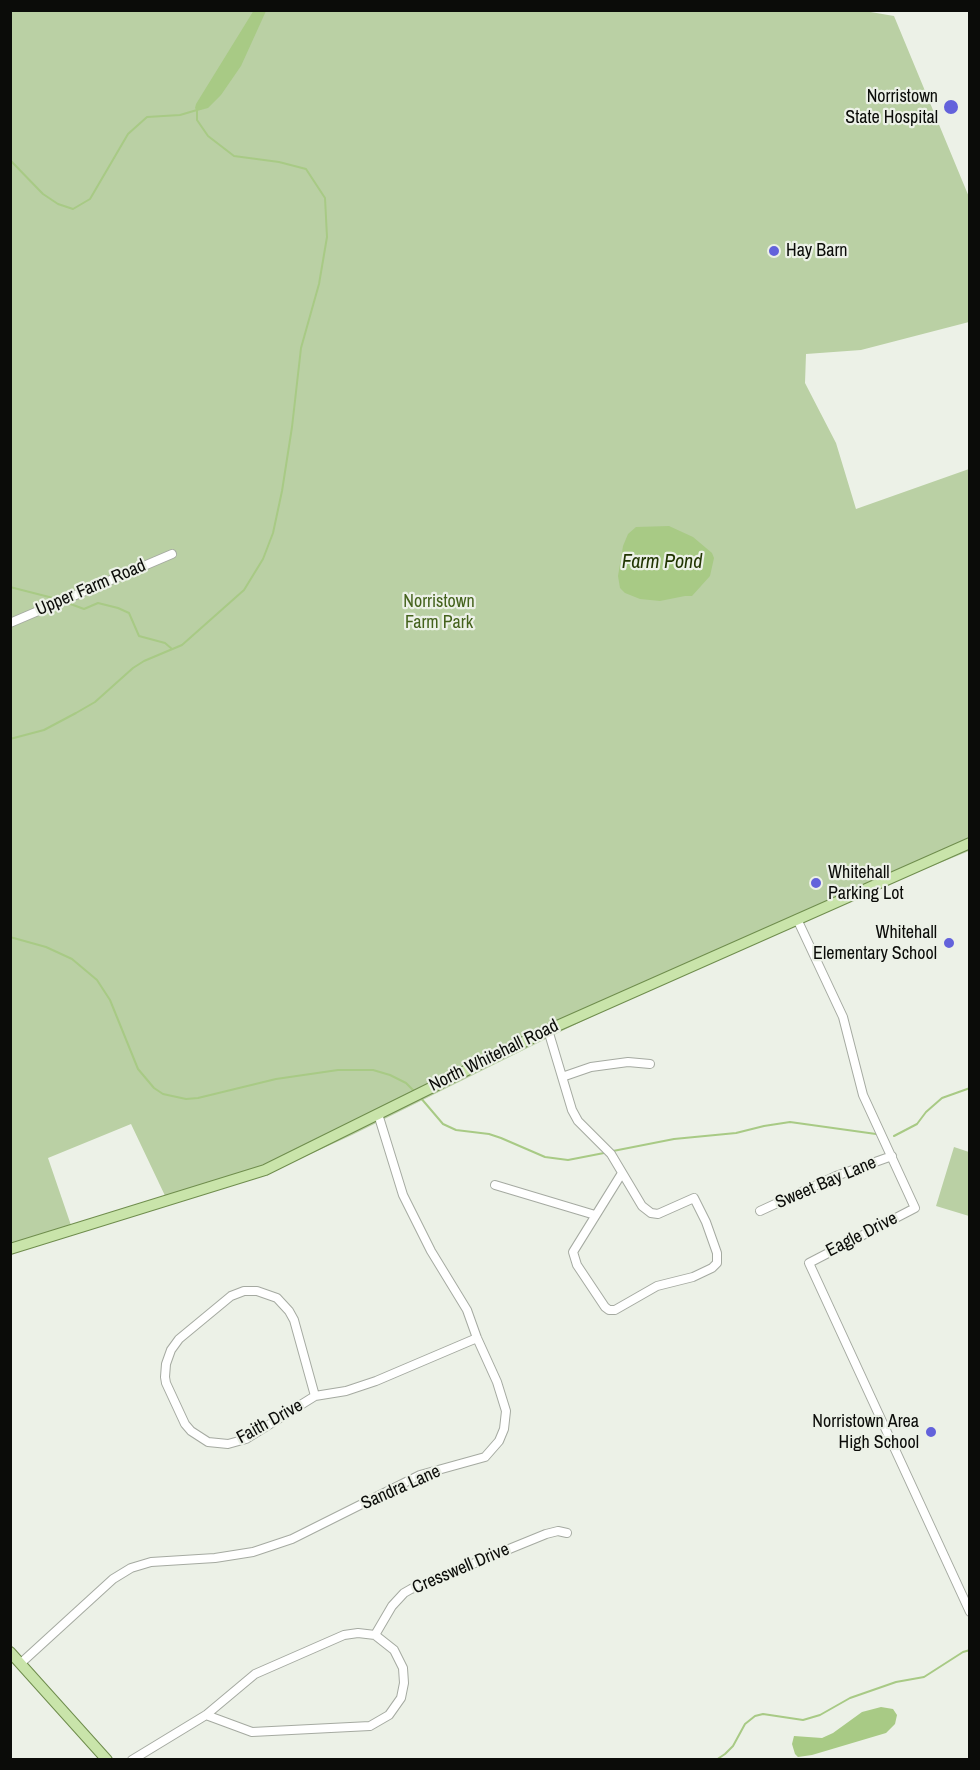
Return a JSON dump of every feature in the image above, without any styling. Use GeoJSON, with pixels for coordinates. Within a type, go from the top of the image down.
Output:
{"type":"FeatureCollection","features":[{"type":"Feature","properties":{"kind":"main road","name":"North Whitehall Road"},"geometry":{"type":"LineString","coordinates":[[10,1249],[265,1170],[548,1030],[969,843]]}},
{"type":"Feature","properties":{"kind":"main road"},"geometry":{"type":"LineString","coordinates":[[10,1652],[108,1760]]}},
{"type":"Feature","properties":{"kind":"street","name":"Upper Farm Road"},"geometry":{"type":"LineString","coordinates":[[10,623],[172,554]]}},
{"type":"Feature","properties":{"kind":"street","name":"Eagle Drive"},"geometry":{"type":"LineString","coordinates":[[797,920],[838,1005],[863,1095],[915,1208],[809,1263],[969,1612]]}},
{"type":"Feature","properties":{"kind":"street"},"geometry":{"type":"LineString","coordinates":[[548,1030],[572,1110],[578,1121],[611,1154],[622,1173],[637,1200],[646,1211],[658,1214],[694,1198],[715,1243],[718,1257],[717,1263],[712,1268],[657,1286],[615,1310],[609,1310],[574,1259],[573,1251],[622,1173]]}},
{"type":"Feature","properties":{"kind":"street"},"geometry":{"type":"LineString","coordinates":[[562,1077],[591,1067],[628,1062],[650,1064]]}},
{"type":"Feature","properties":{"kind":"street","name":"Sandra Lane"},"geometry":{"type":"LineString","coordinates":[[21,1663],[113,1579],[131,1568],[151,1562],[215,1558],[253,1552],[292,1539],[420,1475],[485,1457],[499,1441],[504,1430],[506,1411],[497,1382],[467,1310],[431,1251],[403,1195],[378,1114]]}},
{"type":"Feature","properties":{"kind":"street","name":"Sweet Bay Lane"},"geometry":{"type":"LineString","coordinates":[[760,1211],[836,1176],[892,1156]]}},
{"type":"Feature","properties":{"kind":"street"},"geometry":{"type":"LineString","coordinates":[[495,1185],[596,1215]]}},
{"type":"Feature","properties":{"kind":"street","name":"Faith Drive"},"geometry":{"type":"LineString","coordinates":[[315,1396],[294,1320],[277,1298],[257,1291],[244,1291],[231,1296],[179,1339],[171,1350],[166,1364],[166,1383],[185,1424],[198,1436],[219,1444],[246,1439],[315,1396],[346,1391],[376,1381],[477,1338]]}},
{"type":"Feature","properties":{"kind":"street","name":"Cresswell Drive"},"geometry":{"type":"LineString","coordinates":[[375,1635],[392,1606],[411,1589],[546,1534],[558,1531],[567,1533]]}},
{"type":"Feature","properties":{"kind":"street"},"geometry":{"type":"LineString","coordinates":[[132,1760],[206,1715],[255,1674],[344,1635],[358,1633],[375,1635],[394,1650],[403,1668],[401,1698],[390,1715],[377,1723],[361,1728],[252,1732],[206,1715]]}},
{"type":"Feature","properties":{"kind":"green space","name":"Norristown Farm Park"},"geometry":{"type":"Polygon","coordinates":[[[859,10],[894,16],[969,197],[969,322],[861,350],[806,354],[805,383],[836,443],[856,509],[969,469],[969,851],[827,909],[688,971],[280,1168],[168,1202],[131,1124],[48,1158],[74,1234],[11,1249],[10,11],[859,10]]]}},
{"type":"Feature","properties":{"kind":"green space"},"geometry":{"type":"Polygon","coordinates":[[[954,1147],[969,1152],[969,1216],[936,1206],[954,1147]]]}},
{"type":"Feature","properties":{"kind":"water"},"geometry":{"type":"Polygon","coordinates":[[[254,10],[266,11],[241,66],[221,95],[208,108],[197,111],[196,104],[254,10]]]}},
{"type":"Feature","properties":{"kind":"water","name":"Farm Pond"},"geometry":{"type":"Polygon","coordinates":[[[669,526],[693,537],[712,553],[714,558],[710,576],[692,596],[660,601],[640,599],[625,593],[620,588],[618,576],[623,546],[628,534],[636,527],[669,526]]]}},
{"type":"Feature","properties":{"kind":"water"},"geometry":{"type":"Polygon","coordinates":[[[881,1707],[893,1709],[897,1715],[895,1724],[886,1733],[812,1755],[798,1757],[795,1754],[792,1744],[794,1736],[822,1738],[833,1733],[862,1712],[881,1707]]]}},
{"type":"Feature","properties":{"kind":"waterway"},"geometry":{"type":"LineString","coordinates":[[10,160],[43,194],[58,204],[73,209],[90,199],[128,134],[147,117],[180,115],[197,110]]}},
{"type":"Feature","properties":{"kind":"waterway"},"geometry":{"type":"LineString","coordinates":[[10,739],[44,730],[76,713],[95,702],[133,668],[182,645],[244,590],[263,559],[273,533],[292,427],[301,348],[319,284],[327,237],[325,198],[306,169],[279,162],[234,156],[208,136],[197,120],[197,111]]}},
{"type":"Feature","properties":{"kind":"waterway"},"geometry":{"type":"LineString","coordinates":[[10,587],[57,599]]}},
{"type":"Feature","properties":{"kind":"waterway"},"geometry":{"type":"LineString","coordinates":[[65,602],[84,609],[98,603],[118,608],[129,613],[139,636],[165,643],[172,649]]}},
{"type":"Feature","properties":{"kind":"waterway"},"geometry":{"type":"LineString","coordinates":[[10,937],[46,947],[72,959],[97,980],[110,1000],[138,1069],[154,1088],[163,1094],[186,1099],[198,1098],[276,1079],[338,1070],[373,1070],[406,1083],[414,1091]]}},
{"type":"Feature","properties":{"kind":"waterway"},"geometry":{"type":"LineString","coordinates":[[894,1136],[917,1124],[926,1112],[942,1098],[970,1088]]}},
{"type":"Feature","properties":{"kind":"waterway"},"geometry":{"type":"LineString","coordinates":[[420,1097],[443,1124],[456,1130],[489,1134],[545,1157],[568,1160],[604,1153]]}},
{"type":"Feature","properties":{"kind":"waterway"},"geometry":{"type":"LineString","coordinates":[[613,1151],[674,1139],[736,1133],[790,1122],[876,1134]]}},
{"type":"Feature","properties":{"kind":"waterway"},"geometry":{"type":"LineString","coordinates":[[716,1760],[733,1746],[745,1724],[755,1716],[763,1714],[803,1720],[820,1715],[850,1698],[896,1682],[924,1677],[963,1652],[970,1650]]}},
{"type":"Feature","properties":{"kind":"place","name":"Norristown State Hospital"},"geometry":{"type":"Point","coordinates":[951,107]}},
{"type":"Feature","properties":{"kind":"place","name":"Hay Barn"},"geometry":{"type":"Point","coordinates":[774,251]}},
{"type":"Feature","properties":{"kind":"place","name":"Whitehall Parking Lot"},"geometry":{"type":"Point","coordinates":[816,883]}},
{"type":"Feature","properties":{"kind":"place","name":"Whitehall Elementary School"},"geometry":{"type":"Point","coordinates":[949,943]}},
{"type":"Feature","properties":{"kind":"place","name":"Norristown Area High School"},"geometry":{"type":"Point","coordinates":[931,1432]}}]}
